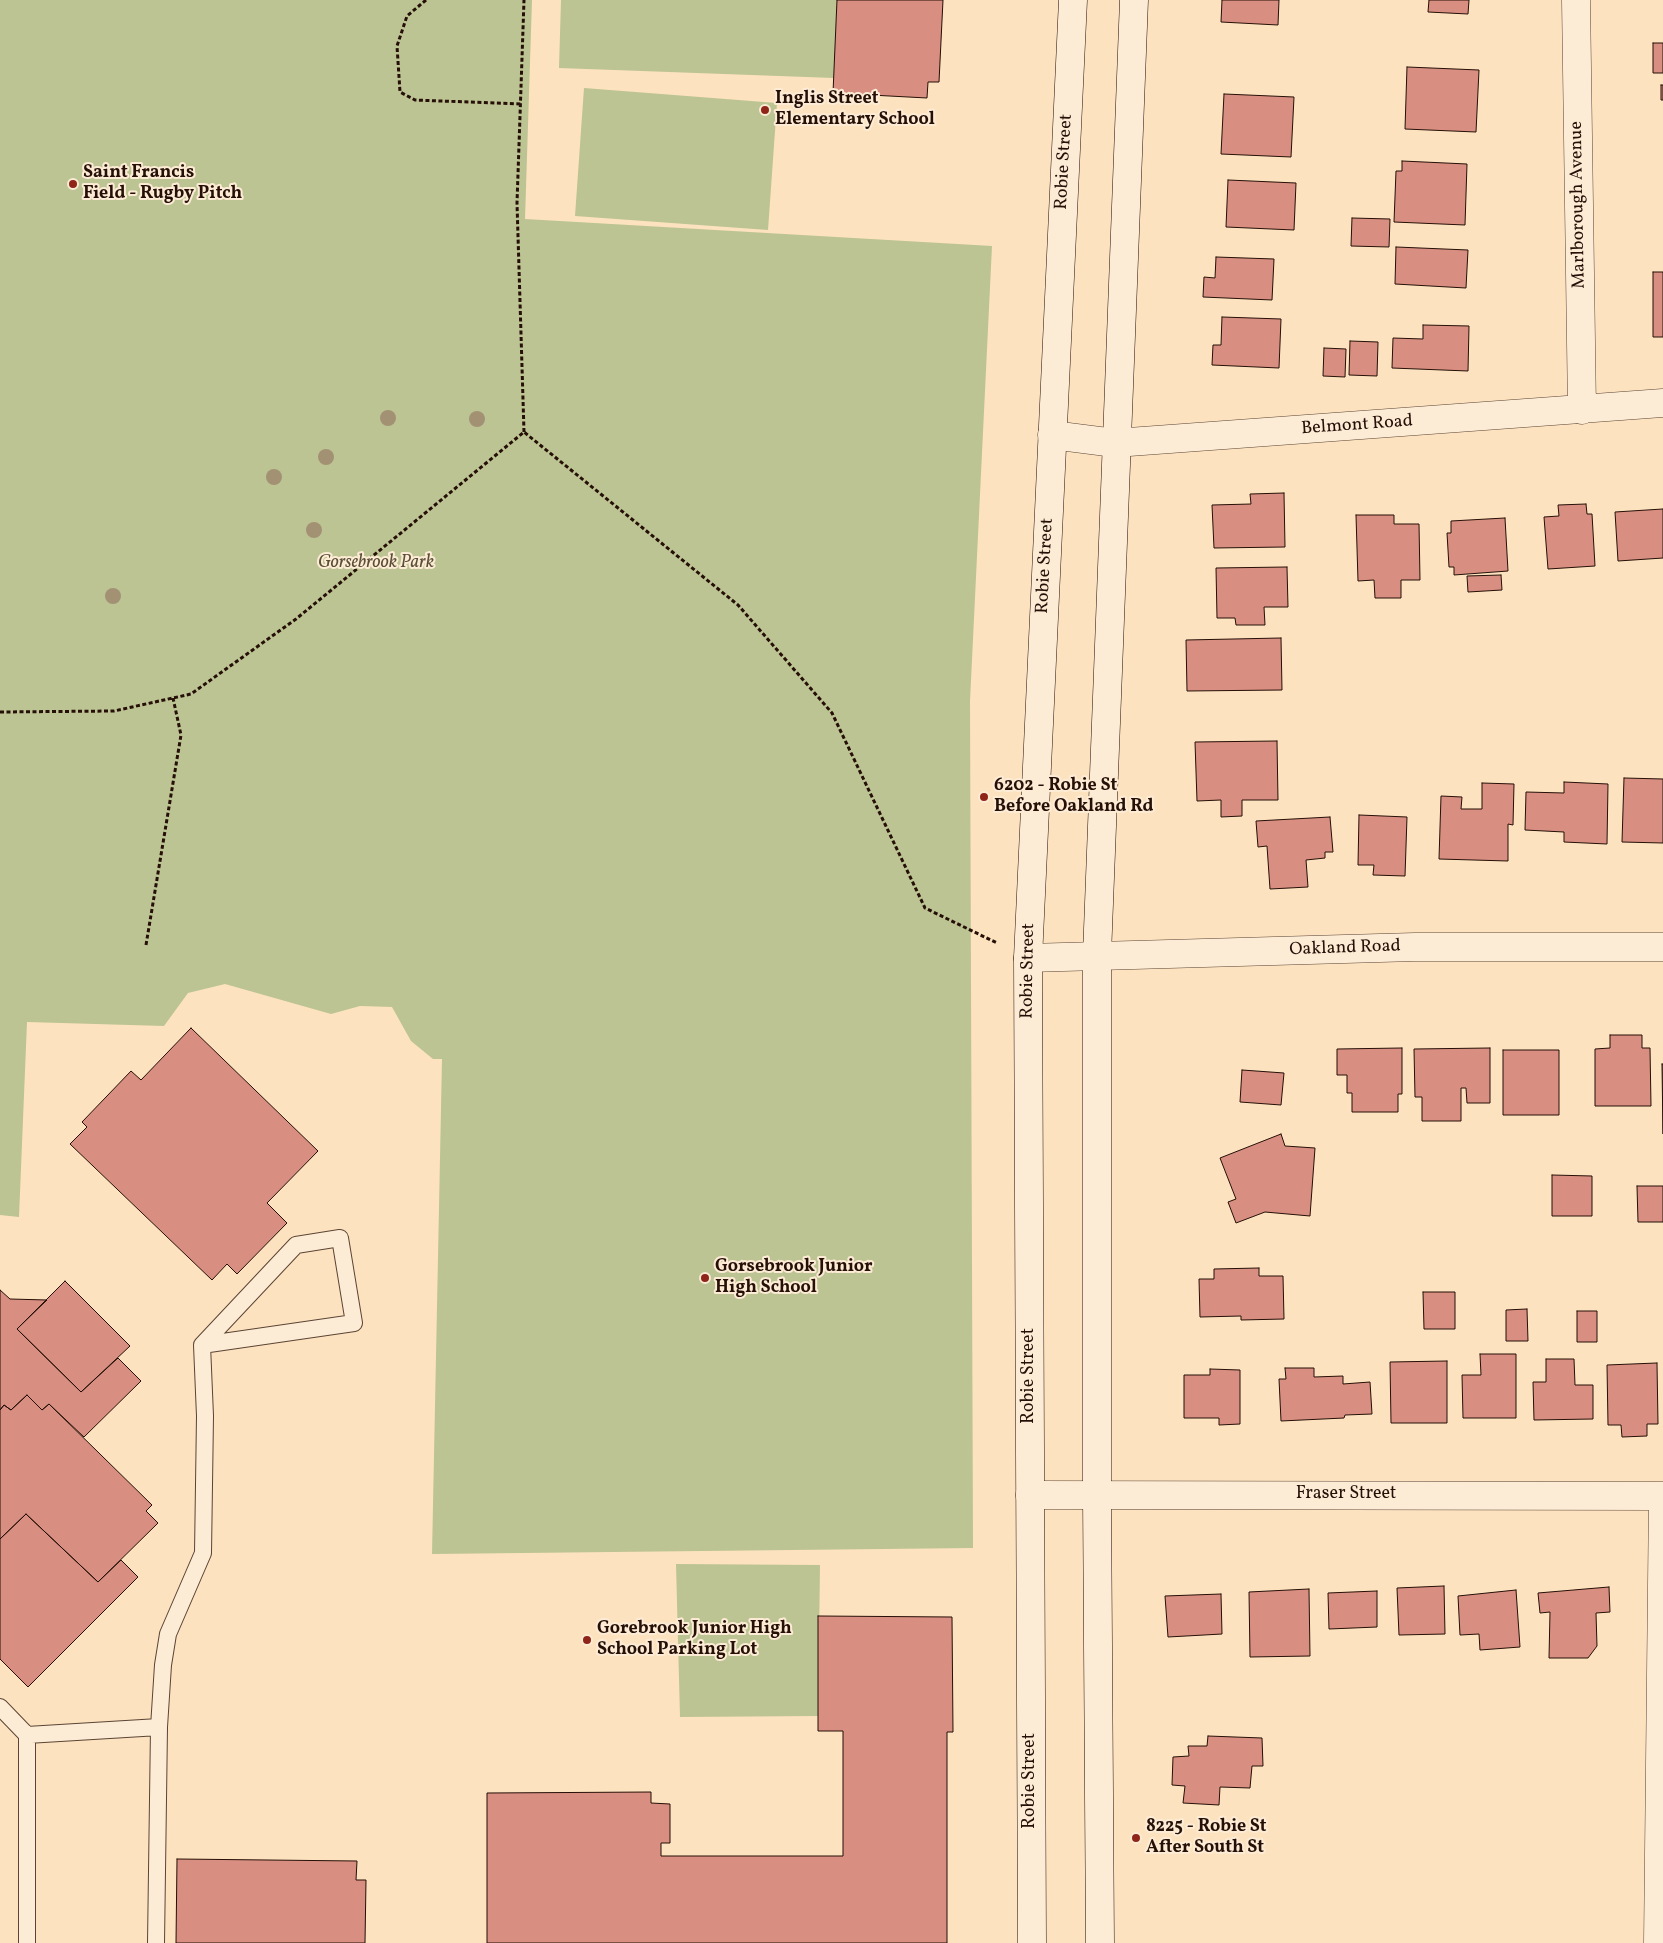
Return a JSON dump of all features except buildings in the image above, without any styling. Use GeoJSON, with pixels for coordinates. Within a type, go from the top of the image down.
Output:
{"type":"FeatureCollection","features":[{"type":"Feature","properties":{"kind":"main road","name":"Robie Street"},"geometry":{"type":"LineString","coordinates":[[1032,1943],[1028,958],[1073,0]]}},
{"type":"Feature","properties":{"kind":"main road"},"geometry":{"type":"LineString","coordinates":[[1100,1943],[1096,955],[1134,0]]}},
{"type":"Feature","properties":{"kind":"main road","name":"Marlborough Avenue"},"geometry":{"type":"LineString","coordinates":[[1576,0],[1582,410]]}},
{"type":"Feature","properties":{"kind":"main road","name":"Belmont Road"},"geometry":{"type":"LineString","coordinates":[[1052,435],[1115,443],[1663,403]]}},
{"type":"Feature","properties":{"kind":"main road","name":"Oakland Road"},"geometry":{"type":"LineString","coordinates":[[1028,958],[1415,947],[1663,947]]}},
{"type":"Feature","properties":{"kind":"main road","name":"Fraser Street"},"geometry":{"type":"LineString","coordinates":[[1030,1495],[1663,1496]]}},
{"type":"Feature","properties":{"kind":"main road"},"geometry":{"type":"LineString","coordinates":[[1658,1943],[1663,1496]]}},
{"type":"Feature","properties":{"kind":"lane"},"geometry":{"type":"LineString","coordinates":[[156,1943],[159,1726],[163,1665],[168,1634],[203,1554],[205,1416],[202,1345],[296,1245],[340,1238],[354,1323],[202,1345]]}},
{"type":"Feature","properties":{"kind":"lane"},"geometry":{"type":"LineString","coordinates":[[0,1707],[27,1735],[27,1943]]}},
{"type":"Feature","properties":{"kind":"lane"},"geometry":{"type":"LineString","coordinates":[[27,1735],[159,1726]]}},
{"type":"Feature","properties":{"kind":"path"},"geometry":{"type":"LineString","coordinates":[[426,0],[407,16],[397,46],[400,92],[415,100],[521,104]]}},
{"type":"Feature","properties":{"kind":"path"},"geometry":{"type":"LineString","coordinates":[[524,0],[517,203],[524,432],[738,605],[832,713],[925,908],[1028,958]]}},
{"type":"Feature","properties":{"kind":"path"},"geometry":{"type":"LineString","coordinates":[[0,712],[114,711],[192,694],[296,618],[524,432]]}},
{"type":"Feature","properties":{"kind":"path"},"geometry":{"type":"LineString","coordinates":[[146,946],[181,735],[173,698]]}},
{"type":"Feature","properties":{"kind":"green space","name":"Gorsebrook Park"},"geometry":{"type":"Polygon","coordinates":[[[0,0],[532,0],[525,219],[992,246],[970,701],[973,1548],[432,1554],[442,1059],[433,1059],[411,1041],[392,1007],[360,1006],[331,1014],[225,984],[188,993],[164,1026],[27,1022],[19,1217],[0,1215],[0,0]]]}},
{"type":"Feature","properties":{"kind":"green space"},"geometry":{"type":"Polygon","coordinates":[[[561,0],[837,0],[834,78],[559,68],[561,0]]]}},
{"type":"Feature","properties":{"kind":"green space"},"geometry":{"type":"Polygon","coordinates":[[[584,88],[777,103],[768,230],[575,216],[584,88]]]}},
{"type":"Feature","properties":{"kind":"green space"},"geometry":{"type":"Polygon","coordinates":[[[676,1564],[820,1565],[818,1716],[680,1717],[676,1564]]]}},
{"type":"Feature","properties":{"kind":"place","name":"Inglis Street Elementary School"},"geometry":{"type":"Point","coordinates":[765,110]}},
{"type":"Feature","properties":{"kind":"place","name":"Saint Francis Field - Rugby Pitch"},"geometry":{"type":"Point","coordinates":[73,184]}},
{"type":"Feature","properties":{"kind":"place","name":"6202 - Robie St Before Oakland Rd"},"geometry":{"type":"Point","coordinates":[984,797]}},
{"type":"Feature","properties":{"kind":"place","name":"Gorsebrook Junior High School"},"geometry":{"type":"Point","coordinates":[705,1278]}},
{"type":"Feature","properties":{"kind":"place","name":"Gorebrook Junior High School Parking Lot"},"geometry":{"type":"Point","coordinates":[587,1640]}},
{"type":"Feature","properties":{"kind":"place","name":"8225 - Robie St After South St"},"geometry":{"type":"Point","coordinates":[1136,1838]}}]}
